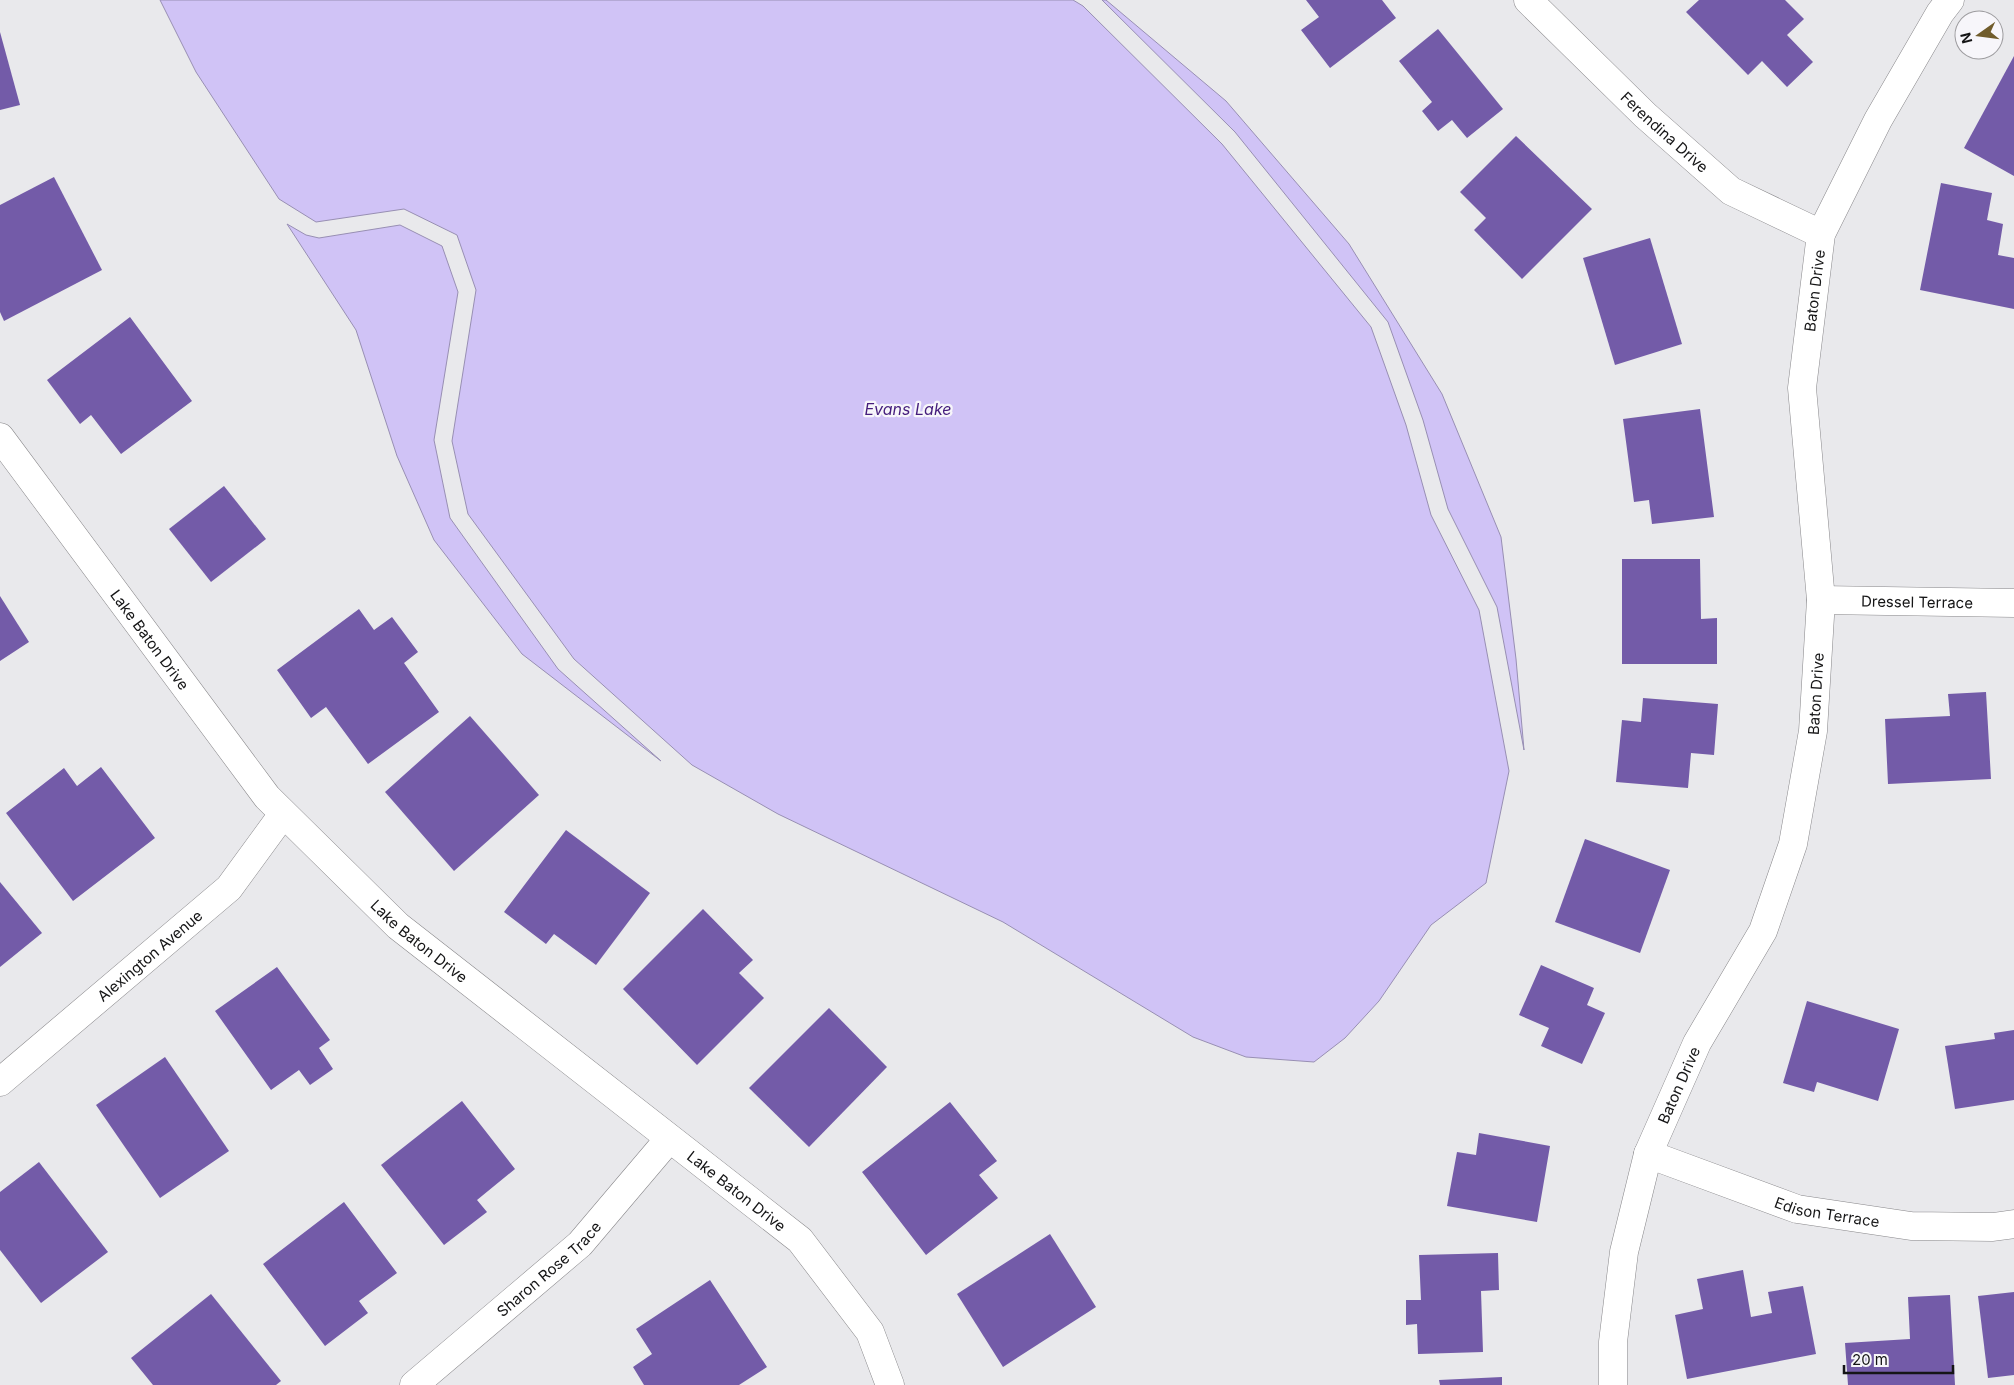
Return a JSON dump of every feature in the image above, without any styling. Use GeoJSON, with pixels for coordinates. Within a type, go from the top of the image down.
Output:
{"type":"FeatureCollection","features":[{"type":"Feature","properties":{"kind":"street","name":"Ferendina Drive"},"geometry":{"type":"LineString","coordinates":[[1528,0],[1645,115],[1731,191],[1821,234]]}},
{"type":"Feature","properties":{"kind":"street","name":"Baton Drive"},"geometry":{"type":"LineString","coordinates":[[1613,1385],[1613,1342],[1624,1252],[1648,1154],[1697,1042],[1763,931],[1793,844],[1813,731],[1821,600],[1802,388],[1821,234],[1878,120],[1940,13],[1950,0]]}},
{"type":"Feature","properties":{"kind":"street","name":"Lake Baton Drive"},"geometry":{"type":"LineString","coordinates":[[0,437],[267,797],[398,926],[800,1240],[870,1332],[890,1385]]}},
{"type":"Feature","properties":{"kind":"street","name":"Dressel Terrace"},"geometry":{"type":"LineString","coordinates":[[1821,600],[2014,603]]}},
{"type":"Feature","properties":{"kind":"street","name":"Alexington Avenue"},"geometry":{"type":"LineString","coordinates":[[0,1082],[229,888],[283,814]]}},
{"type":"Feature","properties":{"kind":"street","name":"Sharon Rose Trace"},"geometry":{"type":"LineString","coordinates":[[414,1385],[580,1244],[669,1139]]}},
{"type":"Feature","properties":{"kind":"street","name":"Edison Terrace"},"geometry":{"type":"LineString","coordinates":[[1648,1154],[1797,1209],[1911,1226],[1993,1226],[2014,1224]]}},
{"type":"Feature","properties":{"kind":"water","name":"Evans Lake"},"geometry":{"type":"Polygon","coordinates":[[[160,0],[1073,0],[1083,6],[1222,144],[1371,327],[1406,425],[1431,515],[1479,610],[1509,771],[1486,883],[1431,925],[1379,1001],[1345,1038],[1314,1062],[1246,1057],[1193,1037],[1003,922],[778,814],[692,765],[574,659],[468,514],[452,441],[476,290],[457,235],[404,209],[316,222],[279,199],[196,72],[160,0]]]}},
{"type":"Feature","properties":{"kind":"water"},"geometry":{"type":"Polygon","coordinates":[[[1102,0],[1106,0],[1226,101],[1349,244],[1442,394],[1501,537],[1516,659],[1524,750],[1497,607],[1448,509],[1423,420],[1388,322],[1235,132],[1102,0]]]}},
{"type":"Feature","properties":{"kind":"water"},"geometry":{"type":"Polygon","coordinates":[[[287,224],[306,235],[319,238],[400,225],[442,246],[458,292],[434,440],[450,518],[558,669],[661,761],[522,654],[434,540],[397,456],[356,330],[287,224]]]}},
{"type":"Feature","properties":{"kind":"building"},"geometry":{"type":"Polygon","coordinates":[[[1306,0],[1382,0],[1396,18],[1330,68],[1301,30],[1319,17],[1306,0]]]}},
{"type":"Feature","properties":{"kind":"building"},"geometry":{"type":"Polygon","coordinates":[[[1699,0],[1785,0],[1804,19],[1787,35],[1813,62],[1787,87],[1762,61],[1748,75],[1686,12],[1699,0]]]}},
{"type":"Feature","properties":{"kind":"building"},"geometry":{"type":"Polygon","coordinates":[[[1438,29],[1503,109],[1467,138],[1452,120],[1438,131],[1422,111],[1432,102],[1399,61],[1438,29]]]}},
{"type":"Feature","properties":{"kind":"building"},"geometry":{"type":"Polygon","coordinates":[[[0,32],[20,105],[0,110],[0,32]]]}},
{"type":"Feature","properties":{"kind":"building"},"geometry":{"type":"Polygon","coordinates":[[[2014,56],[2014,176],[1964,148],[2014,56]]]}},
{"type":"Feature","properties":{"kind":"building"},"geometry":{"type":"Polygon","coordinates":[[[1516,136],[1592,209],[1522,279],[1474,230],[1486,218],[1460,192],[1516,136]]]}},
{"type":"Feature","properties":{"kind":"building"},"geometry":{"type":"Polygon","coordinates":[[[54,177],[102,270],[4,321],[0,312],[0,205],[54,177]]]}},
{"type":"Feature","properties":{"kind":"building"},"geometry":{"type":"Polygon","coordinates":[[[1941,183],[1992,193],[1987,220],[2003,224],[1998,255],[2014,258],[2014,309],[1920,290],[1941,183]]]}},
{"type":"Feature","properties":{"kind":"building"},"geometry":{"type":"Polygon","coordinates":[[[1650,238],[1682,344],[1615,365],[1583,258],[1650,238]]]}},
{"type":"Feature","properties":{"kind":"building"},"geometry":{"type":"Polygon","coordinates":[[[130,317],[192,401],[121,454],[91,415],[80,424],[47,380],[130,317]]]}},
{"type":"Feature","properties":{"kind":"building"},"geometry":{"type":"Polygon","coordinates":[[[1700,409],[1714,517],[1652,524],[1649,500],[1634,502],[1623,419],[1700,409]]]}},
{"type":"Feature","properties":{"kind":"building"},"geometry":{"type":"Polygon","coordinates":[[[224,486],[266,539],[211,582],[169,529],[224,486]]]}},
{"type":"Feature","properties":{"kind":"building"},"geometry":{"type":"Polygon","coordinates":[[[1622,559],[1700,559],[1701,619],[1717,618],[1717,664],[1622,664],[1622,559]]]}},
{"type":"Feature","properties":{"kind":"building"},"geometry":{"type":"Polygon","coordinates":[[[0,596],[29,642],[0,661],[0,596]]]}},
{"type":"Feature","properties":{"kind":"building"},"geometry":{"type":"Polygon","coordinates":[[[359,609],[374,630],[392,617],[418,652],[404,663],[439,712],[368,764],[326,707],[311,718],[277,670],[359,609]]]}},
{"type":"Feature","properties":{"kind":"building"},"geometry":{"type":"Polygon","coordinates":[[[1986,692],[1991,779],[1888,784],[1885,719],[1950,716],[1948,694],[1986,692]]]}},
{"type":"Feature","properties":{"kind":"building"},"geometry":{"type":"Polygon","coordinates":[[[1643,698],[1718,704],[1714,755],[1691,753],[1688,788],[1616,782],[1622,720],[1641,722],[1643,698]]]}},
{"type":"Feature","properties":{"kind":"building"},"geometry":{"type":"Polygon","coordinates":[[[470,716],[539,795],[454,871],[385,792],[470,716]]]}},
{"type":"Feature","properties":{"kind":"building"},"geometry":{"type":"Polygon","coordinates":[[[101,767],[155,838],[73,901],[6,813],[64,768],[77,786],[101,767]]]}},
{"type":"Feature","properties":{"kind":"building"},"geometry":{"type":"Polygon","coordinates":[[[566,830],[650,893],[596,965],[554,934],[546,944],[504,912],[566,830]]]}},
{"type":"Feature","properties":{"kind":"building"},"geometry":{"type":"Polygon","coordinates":[[[1585,839],[1670,870],[1640,953],[1555,922],[1585,839]]]}},
{"type":"Feature","properties":{"kind":"building"},"geometry":{"type":"Polygon","coordinates":[[[0,882],[42,933],[0,967],[0,882]]]}},
{"type":"Feature","properties":{"kind":"building"},"geometry":{"type":"Polygon","coordinates":[[[703,909],[753,960],[739,973],[764,998],[697,1065],[623,989],[703,909]]]}},
{"type":"Feature","properties":{"kind":"building"},"geometry":{"type":"Polygon","coordinates":[[[1541,965],[1594,988],[1587,1005],[1605,1013],[1582,1064],[1541,1046],[1549,1028],[1519,1015],[1541,965]]]}},
{"type":"Feature","properties":{"kind":"building"},"geometry":{"type":"Polygon","coordinates":[[[277,967],[330,1040],[319,1048],[333,1069],[310,1085],[299,1070],[271,1090],[215,1011],[277,967]]]}},
{"type":"Feature","properties":{"kind":"building"},"geometry":{"type":"Polygon","coordinates":[[[1807,1001],[1899,1029],[1878,1101],[1817,1082],[1814,1092],[1783,1083],[1807,1001]]]}},
{"type":"Feature","properties":{"kind":"building"},"geometry":{"type":"Polygon","coordinates":[[[829,1008],[887,1067],[809,1147],[749,1088],[829,1008]]]}},
{"type":"Feature","properties":{"kind":"building"},"geometry":{"type":"Polygon","coordinates":[[[2014,1030],[2014,1100],[1955,1109],[1945,1046],[1995,1039],[1994,1033],[2014,1030]]]}},
{"type":"Feature","properties":{"kind":"building"},"geometry":{"type":"Polygon","coordinates":[[[165,1057],[229,1151],[160,1198],[96,1105],[165,1057]]]}},
{"type":"Feature","properties":{"kind":"building"},"geometry":{"type":"Polygon","coordinates":[[[462,1101],[515,1169],[477,1200],[487,1212],[444,1245],[381,1165],[462,1101]]]}},
{"type":"Feature","properties":{"kind":"building"},"geometry":{"type":"Polygon","coordinates":[[[950,1102],[997,1161],[979,1175],[998,1198],[926,1255],[862,1172],[950,1102]]]}},
{"type":"Feature","properties":{"kind":"building"},"geometry":{"type":"Polygon","coordinates":[[[1479,1133],[1550,1146],[1537,1222],[1447,1206],[1457,1152],[1476,1155],[1479,1133]]]}},
{"type":"Feature","properties":{"kind":"building"},"geometry":{"type":"Polygon","coordinates":[[[39,1162],[108,1252],[41,1303],[0,1250],[0,1192],[39,1162]]]}},
{"type":"Feature","properties":{"kind":"building"},"geometry":{"type":"Polygon","coordinates":[[[344,1202],[397,1273],[359,1301],[368,1313],[325,1346],[263,1264],[344,1202]]]}},
{"type":"Feature","properties":{"kind":"building"},"geometry":{"type":"Polygon","coordinates":[[[1050,1234],[1096,1307],[1003,1367],[957,1294],[1050,1234]]]}},
{"type":"Feature","properties":{"kind":"building"},"geometry":{"type":"Polygon","coordinates":[[[1498,1253],[1499,1290],[1481,1291],[1483,1352],[1418,1354],[1417,1324],[1406,1325],[1406,1300],[1421,1300],[1419,1255],[1498,1253]]]}},
{"type":"Feature","properties":{"kind":"building"},"geometry":{"type":"Polygon","coordinates":[[[1743,1270],[1751,1317],[1772,1313],[1768,1292],[1803,1286],[1816,1354],[1687,1379],[1675,1315],[1703,1309],[1697,1279],[1743,1270]]]}},
{"type":"Feature","properties":{"kind":"building"},"geometry":{"type":"Polygon","coordinates":[[[710,1280],[767,1367],[739,1385],[644,1385],[633,1367],[652,1354],[636,1329],[710,1280]]]}},
{"type":"Feature","properties":{"kind":"building"},"geometry":{"type":"Polygon","coordinates":[[[2014,1292],[2014,1375],[1988,1378],[1978,1296],[2014,1292]]]}},
{"type":"Feature","properties":{"kind":"building"},"geometry":{"type":"Polygon","coordinates":[[[211,1294],[281,1381],[276,1385],[153,1385],[131,1358],[211,1294]]]}},
{"type":"Feature","properties":{"kind":"building"},"geometry":{"type":"Polygon","coordinates":[[[1950,1295],[1955,1385],[1848,1385],[1845,1343],[1910,1339],[1908,1297],[1950,1295]]]}},
{"type":"Feature","properties":{"kind":"building"},"geometry":{"type":"Polygon","coordinates":[[[1502,1377],[1502,1385],[1440,1385],[1439,1380],[1502,1377]]]}}]}
